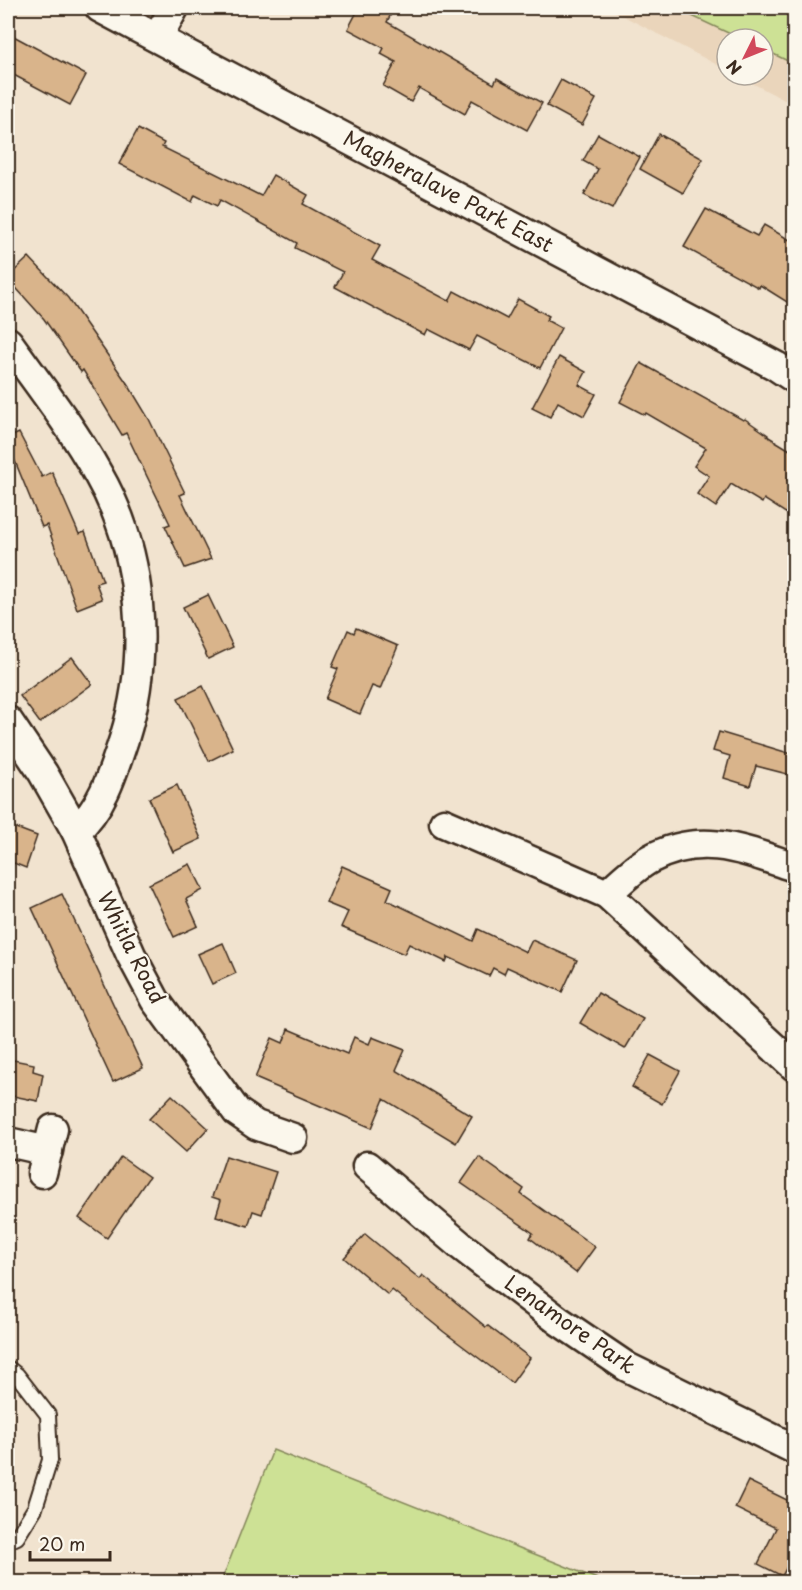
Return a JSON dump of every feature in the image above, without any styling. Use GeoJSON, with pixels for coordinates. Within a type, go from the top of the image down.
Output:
{"type":"FeatureCollection","features":[{"type":"Feature","properties":{"kind":"street","name":"Magheralave Park East"},"geometry":{"type":"LineString","coordinates":[[100,8],[795,378]]}},
{"type":"Feature","properties":{"kind":"street"},"geometry":{"type":"LineString","coordinates":[[158,37],[174,8]]}},
{"type":"Feature","properties":{"kind":"street"},"geometry":{"type":"LineString","coordinates":[[8,342],[100,476],[126,540],[134,574],[140,639],[134,700],[110,783],[86,821],[76,831]]}},
{"type":"Feature","properties":{"kind":"street","name":"Whitla Road"},"geometry":{"type":"LineString","coordinates":[[8,721],[43,773],[76,831],[130,955],[162,1010],[237,1112],[256,1125],[293,1138]]}},
{"type":"Feature","properties":{"kind":"street"},"geometry":{"type":"LineString","coordinates":[[444,823],[606,894],[795,1066]]}},
{"type":"Feature","properties":{"kind":"street"},"geometry":{"type":"LineString","coordinates":[[606,894],[649,859],[679,846],[708,843],[747,851],[795,867]]}},
{"type":"Feature","properties":{"kind":"street"},"geometry":{"type":"LineString","coordinates":[[8,1142],[48,1151]]}},
{"type":"Feature","properties":{"kind":"street","name":"Lenamore Park"},"geometry":{"type":"LineString","coordinates":[[367,1166],[461,1246],[559,1322],[627,1367],[795,1449]]}},
{"type":"Feature","properties":{"kind":"lane"},"geometry":{"type":"LineString","coordinates":[[8,1368],[18,1375],[48,1415],[50,1460],[35,1508],[17,1538],[8,1541]]}},
{"type":"Feature","properties":{"kind":"shaded area"},"geometry":{"type":"Polygon","coordinates":[[[608,8],[794,8],[794,105],[760,87],[775,87],[775,27],[715,27],[715,64],[608,8]]]}},
{"type":"Feature","properties":{"kind":"green space"},"geometry":{"type":"Polygon","coordinates":[[[675,8],[794,8],[794,64],[775,55],[775,27],[715,27],[675,8]]]}},
{"type":"Feature","properties":{"kind":"green space"},"geometry":{"type":"Polygon","coordinates":[[[273,1450],[605,1582],[221,1582],[273,1450]]]}},
{"type":"Feature","properties":{"kind":"building"},"geometry":{"type":"Polygon","coordinates":[[[359,8],[394,8],[387,22],[494,84],[497,78],[542,103],[527,130],[472,100],[465,114],[419,88],[411,102],[383,86],[396,62],[381,54],[384,48],[348,29],[359,8]]]}},
{"type":"Feature","properties":{"kind":"building"},"geometry":{"type":"Polygon","coordinates":[[[8,33],[86,75],[70,105],[8,72],[8,33]]]}},
{"type":"Feature","properties":{"kind":"building"},"geometry":{"type":"Polygon","coordinates":[[[561,80],[596,99],[582,125],[547,106],[561,80]]]}},
{"type":"Feature","properties":{"kind":"building"},"geometry":{"type":"Polygon","coordinates":[[[138,129],[164,143],[162,147],[261,196],[273,175],[308,195],[303,204],[380,246],[372,260],[449,301],[454,291],[507,319],[518,299],[549,316],[546,320],[561,328],[540,368],[477,336],[469,350],[428,329],[425,335],[335,287],[343,272],[295,248],[297,243],[220,200],[217,206],[195,195],[192,202],[119,164],[138,129]]]}},
{"type":"Feature","properties":{"kind":"building"},"geometry":{"type":"Polygon","coordinates":[[[598,134],[640,157],[612,209],[584,195],[598,169],[583,161],[598,134]]]}},
{"type":"Feature","properties":{"kind":"building"},"geometry":{"type":"Polygon","coordinates":[[[659,134],[703,159],[683,193],[640,169],[659,134]]]}},
{"type":"Feature","properties":{"kind":"building"},"geometry":{"type":"Polygon","coordinates":[[[706,209],[757,236],[764,225],[795,243],[795,307],[760,285],[759,288],[684,247],[706,209]]]}},
{"type":"Feature","properties":{"kind":"building"},"geometry":{"type":"Polygon","coordinates":[[[29,257],[68,298],[149,419],[185,493],[180,495],[211,559],[185,568],[165,526],[170,524],[126,433],[122,435],[83,370],[81,372],[44,319],[8,279],[29,257]]]}},
{"type":"Feature","properties":{"kind":"building"},"geometry":{"type":"Polygon","coordinates":[[[559,357],[586,372],[579,385],[596,394],[584,416],[558,402],[550,417],[532,408],[559,357]]]}},
{"type":"Feature","properties":{"kind":"building"},"geometry":{"type":"Polygon","coordinates":[[[641,363],[743,420],[745,419],[795,453],[795,467],[787,480],[795,485],[795,519],[764,499],[762,503],[731,484],[716,507],[697,494],[709,476],[694,466],[706,448],[646,413],[645,415],[620,402],[641,363]]]}},
{"type":"Feature","properties":{"kind":"building"},"geometry":{"type":"Polygon","coordinates":[[[19,433],[42,477],[52,472],[79,534],[85,532],[103,581],[96,583],[102,599],[77,609],[47,525],[42,527],[8,444],[8,438],[19,433]]]}},
{"type":"Feature","properties":{"kind":"building"},"geometry":{"type":"Polygon","coordinates":[[[208,595],[233,647],[208,659],[183,607],[208,595]]]}},
{"type":"Feature","properties":{"kind":"building"},"geometry":{"type":"Polygon","coordinates":[[[356,628],[398,646],[380,689],[372,686],[360,714],[325,699],[338,669],[332,667],[348,630],[354,633],[356,628]]]}},
{"type":"Feature","properties":{"kind":"building"},"geometry":{"type":"Polygon","coordinates":[[[72,657],[92,684],[40,723],[20,696],[72,657]]]}},
{"type":"Feature","properties":{"kind":"building"},"geometry":{"type":"Polygon","coordinates":[[[203,686],[233,749],[209,761],[178,698],[203,686]]]}},
{"type":"Feature","properties":{"kind":"building"},"geometry":{"type":"Polygon","coordinates":[[[719,732],[795,755],[795,776],[756,766],[750,786],[724,778],[730,756],[713,751],[719,732]]]}},
{"type":"Feature","properties":{"kind":"building"},"geometry":{"type":"Polygon","coordinates":[[[177,785],[201,839],[173,852],[149,798],[177,785]]]}},
{"type":"Feature","properties":{"kind":"building"},"geometry":{"type":"Polygon","coordinates":[[[8,825],[37,836],[26,868],[11,862],[8,855],[8,825]]]}},
{"type":"Feature","properties":{"kind":"building"},"geometry":{"type":"Polygon","coordinates":[[[190,864],[203,890],[186,899],[198,926],[174,937],[149,884],[190,864]]]}},
{"type":"Feature","properties":{"kind":"building"},"geometry":{"type":"Polygon","coordinates":[[[342,866],[392,888],[387,900],[473,941],[478,929],[526,952],[532,940],[577,960],[562,992],[507,967],[504,974],[493,968],[489,976],[448,957],[446,962],[409,944],[404,954],[341,927],[348,912],[326,903],[342,866]]]}},
{"type":"Feature","properties":{"kind":"building"},"geometry":{"type":"Polygon","coordinates":[[[62,894],[143,1068],[113,1082],[32,908],[62,894]]]}},
{"type":"Feature","properties":{"kind":"building"},"geometry":{"type":"Polygon","coordinates":[[[223,943],[236,973],[212,984],[198,954],[223,943]]]}},
{"type":"Feature","properties":{"kind":"building"},"geometry":{"type":"Polygon","coordinates":[[[598,993],[643,1019],[625,1049],[580,1023],[598,993]]]}},
{"type":"Feature","properties":{"kind":"building"},"geometry":{"type":"Polygon","coordinates":[[[288,1029],[347,1054],[354,1037],[369,1044],[372,1037],[405,1050],[396,1070],[472,1116],[456,1143],[384,1099],[372,1128],[255,1078],[272,1038],[283,1043],[288,1029]]]}},
{"type":"Feature","properties":{"kind":"building"},"geometry":{"type":"Polygon","coordinates":[[[650,1055],[680,1071],[662,1104],[632,1087],[650,1055]]]}},
{"type":"Feature","properties":{"kind":"building"},"geometry":{"type":"Polygon","coordinates":[[[8,1059],[34,1064],[33,1071],[43,1074],[38,1101],[8,1095],[8,1059]]]}},
{"type":"Feature","properties":{"kind":"building"},"geometry":{"type":"Polygon","coordinates":[[[172,1095],[208,1128],[186,1152],[149,1119],[172,1095]]]}},
{"type":"Feature","properties":{"kind":"building"},"geometry":{"type":"Polygon","coordinates":[[[226,1156],[276,1172],[262,1214],[253,1211],[248,1226],[216,1216],[221,1200],[212,1197],[226,1156]]]}},
{"type":"Feature","properties":{"kind":"building"},"geometry":{"type":"Polygon","coordinates":[[[121,1157],[149,1177],[107,1238],[79,1218],[121,1157]]]}},
{"type":"Feature","properties":{"kind":"building"},"geometry":{"type":"Polygon","coordinates":[[[479,1157],[524,1189],[521,1194],[595,1247],[576,1273],[530,1238],[533,1233],[461,1183],[479,1157]]]}},
{"type":"Feature","properties":{"kind":"building"},"geometry":{"type":"Polygon","coordinates":[[[365,1234],[420,1279],[423,1275],[486,1327],[488,1326],[530,1358],[512,1383],[392,1290],[388,1295],[344,1258],[365,1234]]]}},
{"type":"Feature","properties":{"kind":"building"},"geometry":{"type":"Polygon","coordinates":[[[748,1481],[789,1501],[795,1489],[795,1551],[782,1576],[758,1564],[776,1528],[735,1508],[748,1481]]]}}]}
